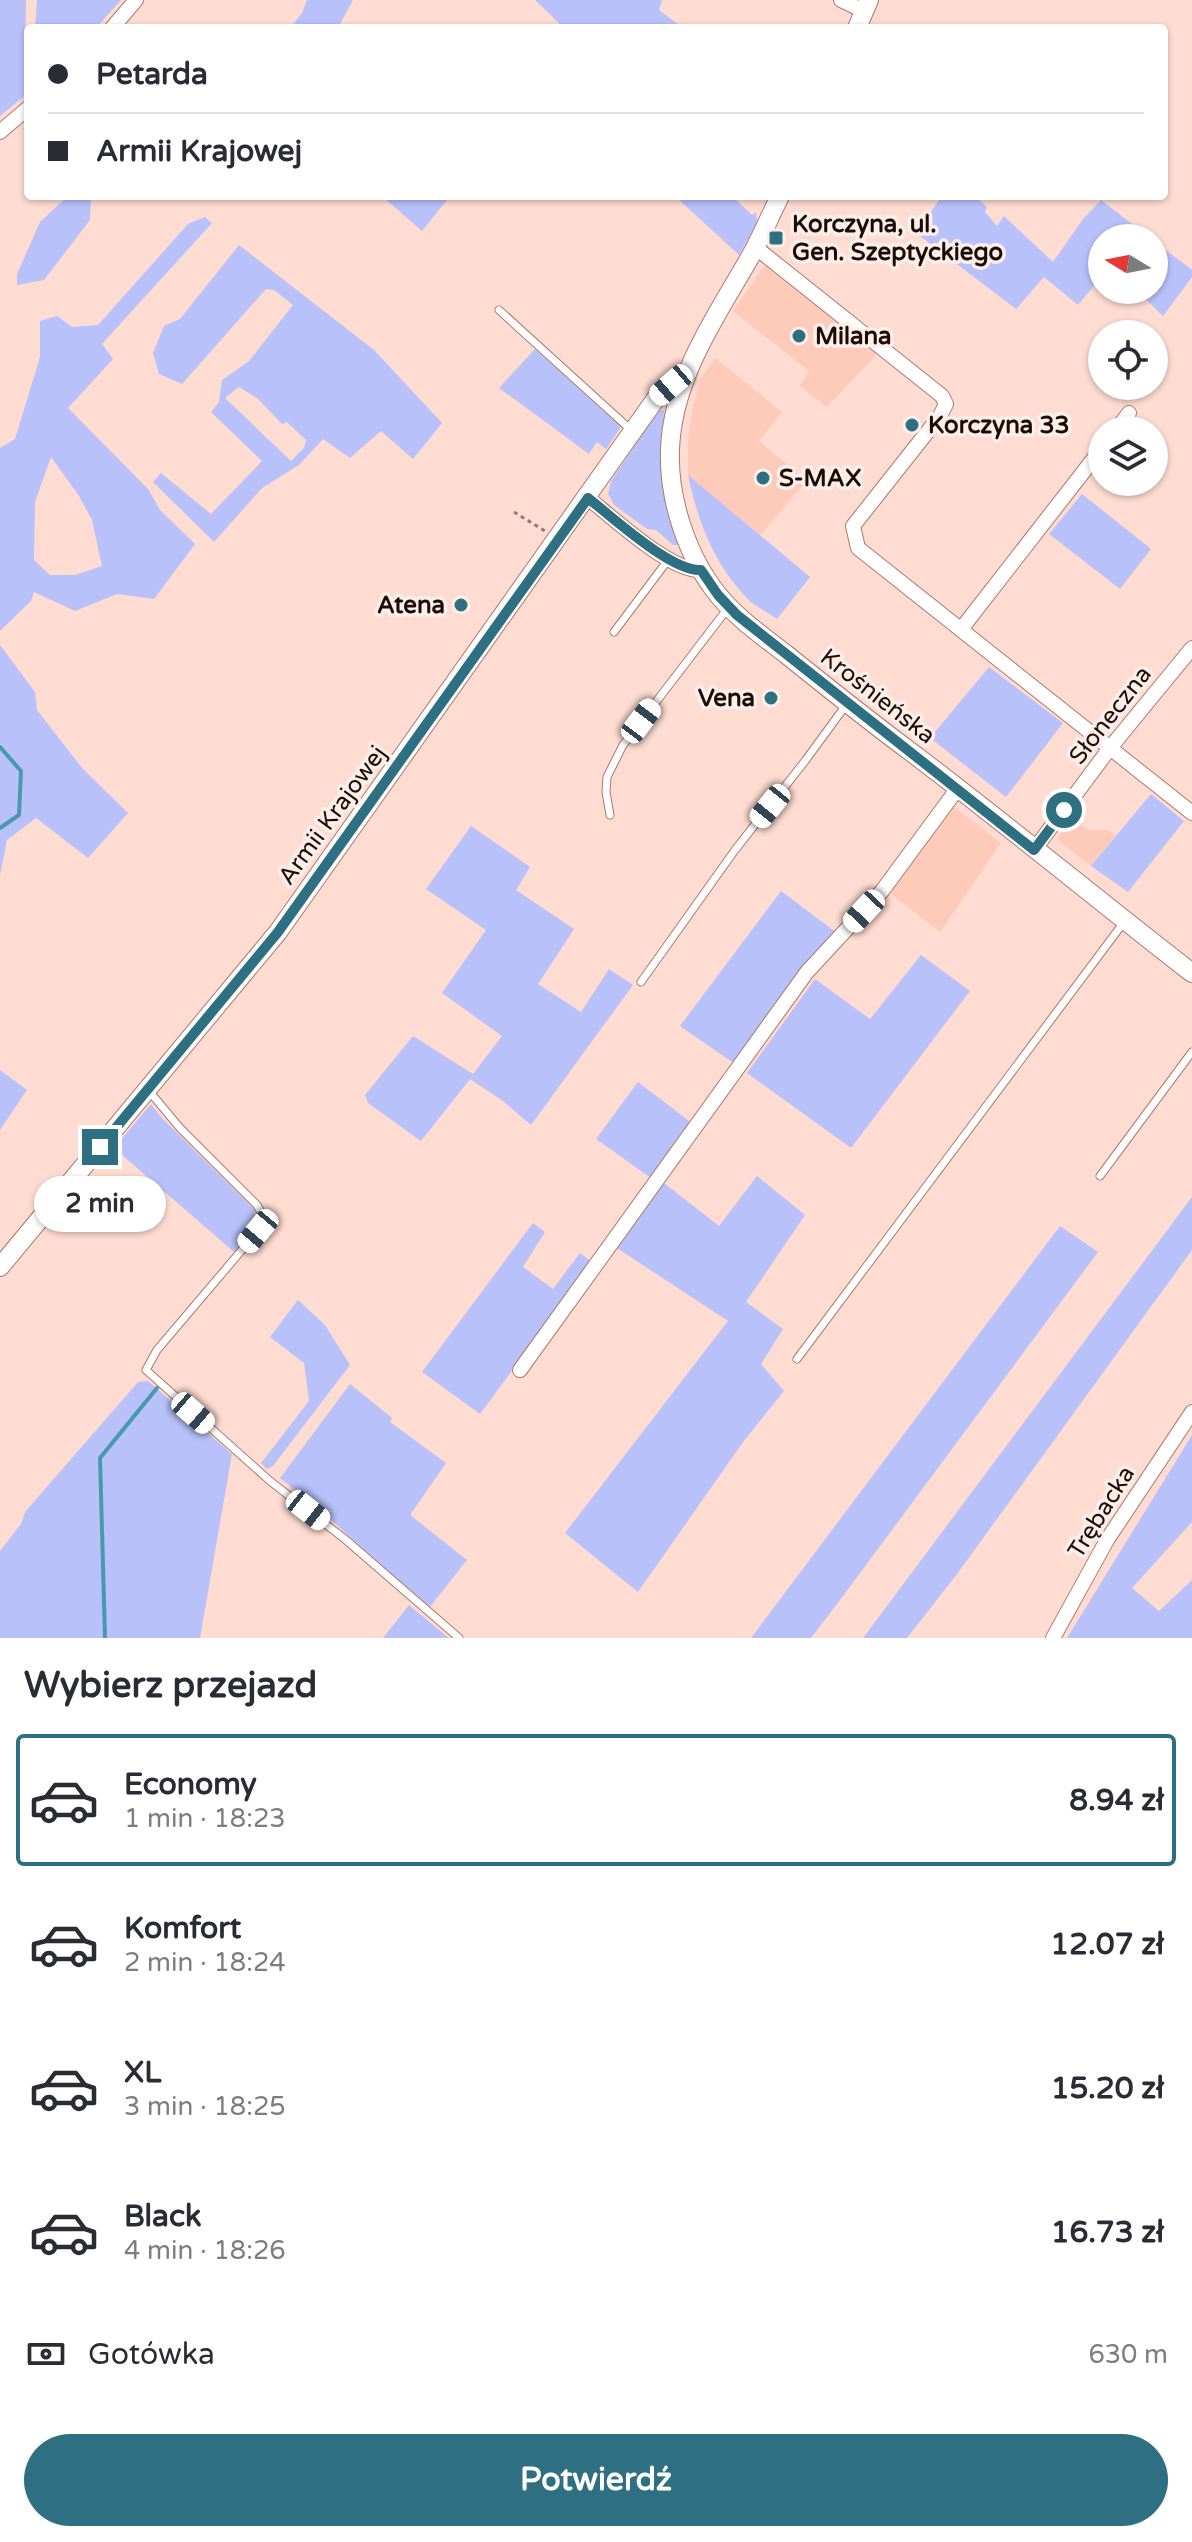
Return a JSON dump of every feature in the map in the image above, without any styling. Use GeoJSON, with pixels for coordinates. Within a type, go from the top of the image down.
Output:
{"type":"FeatureCollection","features":[{"type":"Feature","properties":{"kind":"street"},"geometry":{"type":"LineString","coordinates":[[115,24],[136,0]]}},
{"type":"Feature","properties":{"kind":"street"},"geometry":{"type":"LineString","coordinates":[[841,0],[864,13]]}},
{"type":"Feature","properties":{"kind":"street"},"geometry":{"type":"LineString","coordinates":[[0,132],[24,111]]}},
{"type":"Feature","properties":{"kind":"street","name":"Krośnieńska"},"geometry":{"type":"LineString","coordinates":[[778,200],[696,351],[684,379],[672,428],[670,467],[683,528],[701,570],[729,606],[847,704],[1192,973]]}},
{"type":"Feature","properties":{"kind":"street"},"geometry":{"type":"LineString","coordinates":[[755,247],[942,396],[946,404],[940,416],[853,526],[858,548],[1192,813]]}},
{"type":"Feature","properties":{"kind":"street","name":"Armii Krajowej"},"geometry":{"type":"LineString","coordinates":[[0,1267],[278,932],[657,397],[684,379]]}},
{"type":"Feature","properties":{"kind":"street"},"geometry":{"type":"LineString","coordinates":[[962,628],[1088,466]]}},
{"type":"Feature","properties":{"kind":"street"},"geometry":{"type":"LineString","coordinates":[[588,498],[668,560],[691,571],[701,570]]}},
{"type":"Feature","properties":{"kind":"street","name":"Słoneczna"},"geometry":{"type":"LineString","coordinates":[[1034,850],[1110,748],[1192,648]]}},
{"type":"Feature","properties":{"kind":"street"},"geometry":{"type":"LineString","coordinates":[[520,1370],[807,972],[882,891],[958,788]]}},
{"type":"Feature","properties":{"kind":"street","name":"Trębacka"},"geometry":{"type":"LineString","coordinates":[[1053,1638],[1107,1540],[1192,1412]]}},
{"type":"Feature","properties":{"kind":"lane"},"geometry":{"type":"LineString","coordinates":[[499,310],[633,432]]}},
{"type":"Feature","properties":{"kind":"lane"},"geometry":{"type":"LineString","coordinates":[[614,632],[668,560]]}},
{"type":"Feature","properties":{"kind":"lane"},"geometry":{"type":"LineString","coordinates":[[610,815],[607,777],[623,745],[729,606]]}},
{"type":"Feature","properties":{"kind":"lane"},"geometry":{"type":"LineString","coordinates":[[641,982],[735,850],[847,704]]}},
{"type":"Feature","properties":{"kind":"lane"},"geometry":{"type":"LineString","coordinates":[[797,1359],[1125,920]]}},
{"type":"Feature","properties":{"kind":"lane"},"geometry":{"type":"LineString","coordinates":[[1100,1176],[1192,1052]]}},
{"type":"Feature","properties":{"kind":"lane"},"geometry":{"type":"LineString","coordinates":[[148,1090],[180,1128],[257,1205],[263,1216],[258,1231],[157,1350],[146,1370],[270,1481],[346,1540],[459,1638]]}},
{"type":"Feature","properties":{"kind":"path"},"geometry":{"type":"LineString","coordinates":[[514,512],[557,539]]}},
{"type":"Feature","properties":{"kind":"shaded area"},"geometry":{"type":"Polygon","coordinates":[[[0,0],[26,0],[24,96],[0,116],[0,0]]]}},
{"type":"Feature","properties":{"kind":"shaded area"},"geometry":{"type":"Polygon","coordinates":[[[37,0],[121,0],[100,24],[35,24],[37,0]]]}},
{"type":"Feature","properties":{"kind":"shaded area"},"geometry":{"type":"Polygon","coordinates":[[[307,0],[353,0],[340,24],[293,24],[307,0]]]}},
{"type":"Feature","properties":{"kind":"shaded area"},"geometry":{"type":"Polygon","coordinates":[[[535,0],[662,0],[659,10],[678,24],[560,24],[535,0]]]}},
{"type":"Feature","properties":{"kind":"shaded area"},"geometry":{"type":"Polygon","coordinates":[[[64,200],[91,200],[90,220],[44,280],[17,285],[17,274],[40,222],[64,200]]]}},
{"type":"Feature","properties":{"kind":"shaded area"},"geometry":{"type":"Polygon","coordinates":[[[387,200],[447,200],[422,231],[387,200]]]}},
{"type":"Feature","properties":{"kind":"shaded area"},"geometry":{"type":"Polygon","coordinates":[[[679,200],[736,200],[752,215],[756,212],[757,224],[739,255],[679,200]]]}},
{"type":"Feature","properties":{"kind":"shaded area"},"geometry":{"type":"Polygon","coordinates":[[[939,200],[979,200],[997,226],[1004,216],[1053,262],[1083,219],[1101,200],[1132,224],[1088,224],[1088,293],[1078,305],[1044,277],[1016,309],[916,233],[939,200]]]}},
{"type":"Feature","properties":{"kind":"shaded area"},"geometry":{"type":"Polygon","coordinates":[[[205,217],[212,223],[102,344],[113,359],[68,408],[148,489],[160,510],[195,544],[154,599],[117,594],[75,611],[34,592],[31,601],[0,631],[0,448],[15,439],[40,357],[40,321],[57,316],[72,327],[98,325],[188,224],[205,217]],[[51,457],[35,502],[34,560],[50,575],[75,575],[102,566],[92,520],[51,457]]]}},
{"type":"Feature","properties":{"kind":"shaded area"},"geometry":{"type":"Polygon","coordinates":[[[239,245],[374,350],[442,423],[413,459],[381,431],[350,458],[323,439],[299,465],[262,488],[214,542],[153,482],[161,473],[211,514],[262,461],[211,412],[219,402],[222,380],[249,361],[293,305],[274,290],[266,289],[182,384],[159,374],[153,353],[164,326],[180,319],[239,245]],[[239,387],[225,398],[291,461],[304,448],[306,440],[287,422],[282,424],[257,398],[239,387]]]}},
{"type":"Feature","properties":{"kind":"shaded area"},"geometry":{"type":"Polygon","coordinates":[[[1168,252],[1192,270],[1192,277],[1163,316],[1151,304],[1168,304],[1168,252]]]}},
{"type":"Feature","properties":{"kind":"shaded area"},"geometry":{"type":"Polygon","coordinates":[[[765,265],[879,352],[827,407],[800,386],[809,371],[733,311],[765,265]]]}},
{"type":"Feature","properties":{"kind":"shaded area"},"geometry":{"type":"Polygon","coordinates":[[[535,349],[622,426],[606,449],[597,442],[589,454],[499,388],[535,349]]]}},
{"type":"Feature","properties":{"kind":"shaded area"},"geometry":{"type":"Polygon","coordinates":[[[715,358],[782,412],[759,441],[807,481],[760,535],[688,475],[692,412],[701,378],[715,358]]]}},
{"type":"Feature","properties":{"kind":"shaded area"},"geometry":{"type":"Polygon","coordinates":[[[664,410],[679,540],[677,545],[656,530],[647,529],[614,505],[608,494],[611,481],[658,411],[664,410]]]}},
{"type":"Feature","properties":{"kind":"shaded area"},"geometry":{"type":"Polygon","coordinates":[[[688,475],[810,577],[777,619],[751,602],[727,574],[703,527],[688,475]]]}},
{"type":"Feature","properties":{"kind":"shaded area"},"geometry":{"type":"Polygon","coordinates":[[[1082,494],[1151,549],[1120,589],[1049,534],[1082,494]]]}},
{"type":"Feature","properties":{"kind":"shaded area"},"geometry":{"type":"Polygon","coordinates":[[[0,645],[35,692],[37,710],[82,768],[128,813],[88,858],[36,818],[7,840],[0,875],[0,645]]]}},
{"type":"Feature","properties":{"kind":"shaded area"},"geometry":{"type":"Polygon","coordinates":[[[989,667],[1063,723],[1006,797],[930,738],[989,667]]]}},
{"type":"Feature","properties":{"kind":"shaded area"},"geometry":{"type":"Polygon","coordinates":[[[1151,794],[1184,821],[1128,892],[1091,866],[1151,794]]]}},
{"type":"Feature","properties":{"kind":"shaded area"},"geometry":{"type":"Polygon","coordinates":[[[953,806],[1001,843],[940,932],[890,893],[953,806]]]}},
{"type":"Feature","properties":{"kind":"shaded area"},"geometry":{"type":"Polygon","coordinates":[[[1073,818],[1088,830],[1108,830],[1115,836],[1091,866],[1057,839],[1073,818]]]}},
{"type":"Feature","properties":{"kind":"shaded area"},"geometry":{"type":"Polygon","coordinates":[[[471,826],[530,867],[516,890],[574,929],[538,984],[581,1012],[609,969],[633,985],[531,1125],[470,1079],[421,1141],[368,1103],[365,1095],[413,1036],[473,1074],[502,1036],[442,993],[486,930],[426,889],[471,826]]]}},
{"type":"Feature","properties":{"kind":"shaded area"},"geometry":{"type":"Polygon","coordinates":[[[781,891],[837,933],[735,1064],[680,1026],[781,891]]]}},
{"type":"Feature","properties":{"kind":"shaded area"},"geometry":{"type":"Polygon","coordinates":[[[921,955],[970,991],[851,1148],[747,1073],[815,979],[870,1019],[921,955]]]}},
{"type":"Feature","properties":{"kind":"shaded area"},"geometry":{"type":"Polygon","coordinates":[[[0,1070],[27,1090],[0,1130],[0,1070]]]}},
{"type":"Feature","properties":{"kind":"shaded area"},"geometry":{"type":"Polygon","coordinates":[[[638,1082],[693,1124],[651,1178],[596,1139],[638,1082]]]}},
{"type":"Feature","properties":{"kind":"shaded area"},"geometry":{"type":"Polygon","coordinates":[[[151,1104],[254,1209],[253,1227],[234,1252],[114,1148],[151,1104]]]}},
{"type":"Feature","properties":{"kind":"shaded area"},"geometry":{"type":"Polygon","coordinates":[[[757,1176],[805,1215],[746,1302],[783,1329],[761,1364],[784,1391],[743,1442],[638,1592],[565,1533],[728,1321],[617,1248],[664,1183],[719,1226],[757,1176]]]}},
{"type":"Feature","properties":{"kind":"shaded area"},"geometry":{"type":"Polygon","coordinates":[[[1192,1197],[1192,1250],[957,1574],[907,1638],[863,1638],[1192,1197]]]}},
{"type":"Feature","properties":{"kind":"shaded area"},"geometry":{"type":"Polygon","coordinates":[[[533,1223],[545,1232],[523,1267],[553,1289],[580,1253],[592,1262],[480,1414],[422,1372],[533,1223]]]}},
{"type":"Feature","properties":{"kind":"shaded area"},"geometry":{"type":"Polygon","coordinates":[[[1060,1226],[1098,1252],[840,1600],[811,1638],[751,1638],[1060,1226]]]}},
{"type":"Feature","properties":{"kind":"shaded area"},"geometry":{"type":"Polygon","coordinates":[[[298,1300],[325,1325],[350,1365],[273,1466],[267,1469],[261,1463],[309,1401],[304,1363],[270,1337],[298,1300]]]}},
{"type":"Feature","properties":{"kind":"shaded area"},"geometry":{"type":"Polygon","coordinates":[[[148,1381],[232,1454],[200,1638],[0,1638],[0,1551],[21,1524],[25,1512],[138,1382],[148,1381]]]}},
{"type":"Feature","properties":{"kind":"shaded area"},"geometry":{"type":"Polygon","coordinates":[[[350,1384],[392,1418],[390,1422],[446,1463],[410,1515],[467,1560],[429,1608],[280,1478],[350,1384]]]}},
{"type":"Feature","properties":{"kind":"shaded area"},"geometry":{"type":"Polygon","coordinates":[[[1192,1435],[1192,1522],[1132,1588],[1159,1611],[1192,1580],[1192,1638],[1067,1638],[1192,1435]]]}},
{"type":"Feature","properties":{"kind":"shaded area"},"geometry":{"type":"Polygon","coordinates":[[[409,1605],[449,1638],[383,1638],[409,1605]]]}},
{"type":"Feature","properties":{"kind":"waterway"},"geometry":{"type":"LineString","coordinates":[[0,747],[21,771],[19,815],[0,828]]}},
{"type":"Feature","properties":{"kind":"waterway"},"geometry":{"type":"LineString","coordinates":[[105,1638],[100,1458],[157,1388]]}},
{"type":"Feature","properties":{"kind":"place","name":"Korczyna, ul. Gen. Szeptyckiego"},"geometry":{"type":"Point","coordinates":[776,238]}},
{"type":"Feature","properties":{"kind":"place","name":"Milana"},"geometry":{"type":"Point","coordinates":[799,336]}},
{"type":"Feature","properties":{"kind":"place","name":"Korczyna 33"},"geometry":{"type":"Point","coordinates":[912,425]}},
{"type":"Feature","properties":{"kind":"place","name":"S-MAX"},"geometry":{"type":"Point","coordinates":[763,478]}},
{"type":"Feature","properties":{"kind":"place","name":"Atena"},"geometry":{"type":"Point","coordinates":[461,605]}},
{"type":"Feature","properties":{"kind":"place","name":"Vena"},"geometry":{"type":"Point","coordinates":[771,698]}},
{"type":"Feature","properties":{"kind":"route"},"geometry":{"type":"LineString","coordinates":[[100,1147],[278,932],[588,498],[668,560],[691,571],[701,570],[737,615],[1034,850],[1064,810]]}}]}
